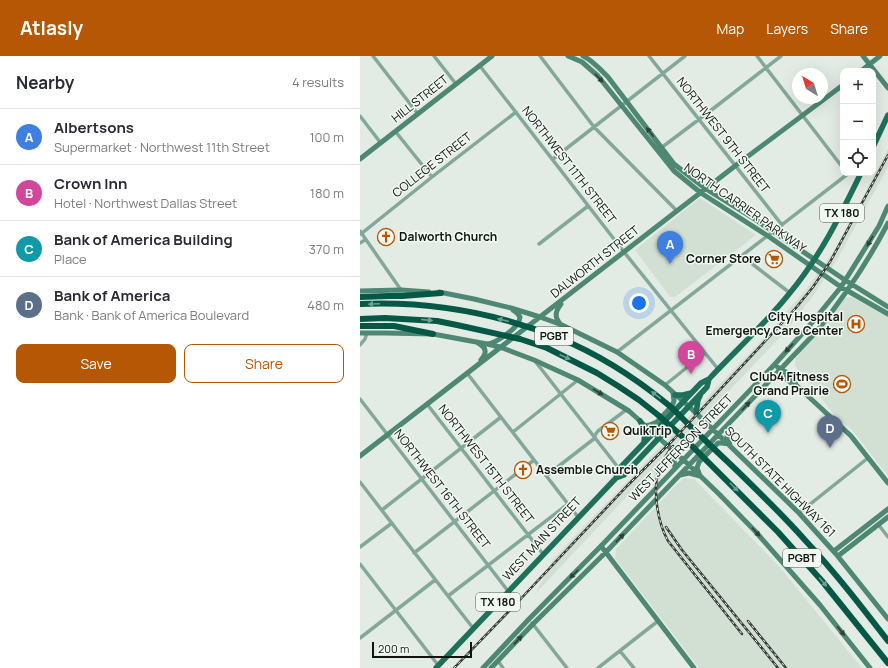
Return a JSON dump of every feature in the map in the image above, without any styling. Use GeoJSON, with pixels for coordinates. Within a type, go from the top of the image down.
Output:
{"type":"FeatureCollection","features":[{"type":"Feature","properties":{"kind":"highway"},"geometry":{"type":"LineString","coordinates":[[360,297],[441,293]]}},
{"type":"Feature","properties":{"kind":"highway","name":"PGBT"},"geometry":{"type":"LineString","coordinates":[[360,304],[380,303],[437,307],[460,310],[514,323],[560,339],[599,358],[626,374],[668,404],[774,506],[833,572],[888,641]]}},
{"type":"Feature","properties":{"kind":"highway","name":"PGBT"},"geometry":{"type":"LineString","coordinates":[[360,319],[385,318],[437,321],[520,339],[547,348],[597,373],[618,386],[658,415],[706,459],[763,516],[822,581],[888,664]]}},
{"type":"Feature","properties":{"kind":"highway"},"geometry":{"type":"LineString","coordinates":[[360,326],[394,326],[433,334]]}},
{"type":"Feature","properties":{"kind":"main road","name":"HILL STREET"},"geometry":{"type":"LineString","coordinates":[[360,159],[492,56]]}},
{"type":"Feature","properties":{"kind":"main road","name":"NORTH CARRIER PARKWAY"},"geometry":{"type":"LineString","coordinates":[[568,56],[582,62],[598,76],[624,104],[674,164],[706,189],[888,307]]}},
{"type":"Feature","properties":{"kind":"main road"},"geometry":{"type":"LineString","coordinates":[[863,56],[888,88]]}},
{"type":"Feature","properties":{"kind":"main road"},"geometry":{"type":"LineString","coordinates":[[865,68],[880,56]]}},
{"type":"Feature","properties":{"kind":"main road","name":"NORTH CARRIER PARKWAY"},"geometry":{"type":"LineString","coordinates":[[586,57],[602,71],[624,104]]}},
{"type":"Feature","properties":{"kind":"main road","name":"DALWORTH STREET"},"geometry":{"type":"LineString","coordinates":[[360,456],[840,86]]}},
{"type":"Feature","properties":{"kind":"main road"},"geometry":{"type":"LineString","coordinates":[[876,141],[888,115]]}},
{"type":"Feature","properties":{"kind":"main road","name":"NORTH CARRIER PARKWAY"},"geometry":{"type":"LineString","coordinates":[[660,149],[674,171],[701,193],[768,236],[842,287],[888,314]]}},
{"type":"Feature","properties":{"kind":"main road","name":"WEST MAIN STREET"},"geometry":{"type":"LineString","coordinates":[[437,667],[578,517],[616,478],[624,475],[701,393],[718,369],[790,294],[820,251],[842,213],[860,176]]}},
{"type":"Feature","properties":{"kind":"main road","name":"WEST JEFFERSON STREET"},"geometry":{"type":"LineString","coordinates":[[483,668],[706,437],[810,325],[842,287],[879,226],[888,206]]}},
{"type":"Feature","properties":{"kind":"main road","name":"WEST JEFFERSON STREET"},"geometry":{"type":"LineString","coordinates":[[491,668],[606,552],[689,465],[697,461],[713,444],[728,424],[817,331],[860,272],[888,223]]}},
{"type":"Feature","properties":{"kind":"main road","name":"SOUTH STATE HIGHWAY 161"},"geometry":{"type":"LineString","coordinates":[[360,291],[400,290],[441,293],[474,299],[511,308],[562,325],[617,352],[684,401],[719,434],[799,513],[834,551],[888,619]]}},
{"type":"Feature","properties":{"kind":"main road"},"geometry":{"type":"LineString","coordinates":[[562,325],[558,321],[556,313],[564,298]]}},
{"type":"Feature","properties":{"kind":"main road"},"geometry":{"type":"LineString","coordinates":[[487,344],[493,343],[518,324],[520,317],[511,308]]}},
{"type":"Feature","properties":{"kind":"main road"},"geometry":{"type":"LineString","coordinates":[[360,333],[433,334],[500,347],[534,360],[578,380],[626,410],[643,423],[689,465],[755,531],[820,605],[870,668]]}},
{"type":"Feature","properties":{"kind":"main road"},"geometry":{"type":"LineString","coordinates":[[475,342],[480,344],[485,351],[485,354],[479,364]]}},
{"type":"Feature","properties":{"kind":"main road"},"geometry":{"type":"LineString","coordinates":[[775,364],[780,370],[785,371],[795,381],[796,385],[851,436],[888,483]]}},
{"type":"Feature","properties":{"kind":"main road","name":"WEST MAIN STREET"},"geometry":{"type":"LineString","coordinates":[[616,478],[619,469],[653,433],[658,424],[674,407],[684,401],[701,382],[710,379]]}},
{"type":"Feature","properties":{"kind":"main road"},"geometry":{"type":"LineString","coordinates":[[674,407],[674,393],[683,395],[691,393]]}},
{"type":"Feature","properties":{"kind":"main road"},"geometry":{"type":"LineString","coordinates":[[696,413],[698,400],[701,393]]}},
{"type":"Feature","properties":{"kind":"main road"},"geometry":{"type":"LineString","coordinates":[[643,423],[650,425],[658,424]]}},
{"type":"Feature","properties":{"kind":"main road"},"geometry":{"type":"LineString","coordinates":[[643,423],[645,436],[644,443]]}},
{"type":"Feature","properties":{"kind":"main road"},"geometry":{"type":"LineString","coordinates":[[728,424],[727,436],[730,445]]}},
{"type":"Feature","properties":{"kind":"main road"},"geometry":{"type":"LineString","coordinates":[[713,444],[722,443],[730,445]]}},
{"type":"Feature","properties":{"kind":"main road"},"geometry":{"type":"LineString","coordinates":[[673,451],[675,468]]}},
{"type":"Feature","properties":{"kind":"main road"},"geometry":{"type":"LineString","coordinates":[[697,461],[697,468],[701,477]]}},
{"type":"Feature","properties":{"kind":"main road"},"geometry":{"type":"LineString","coordinates":[[679,476],[689,473],[701,477]]}},
{"type":"Feature","properties":{"kind":"main road"},"geometry":{"type":"LineString","coordinates":[[834,551],[888,509]]}},
{"type":"Feature","properties":{"kind":"main road"},"geometry":{"type":"LineString","coordinates":[[838,556],[888,517]]}},
{"type":"Feature","properties":{"kind":"main road"},"geometry":{"type":"LineString","coordinates":[[601,546],[694,668]]}},
{"type":"Feature","properties":{"kind":"street"},"geometry":{"type":"LineString","coordinates":[[373,56],[418,114]]}},
{"type":"Feature","properties":{"kind":"street"},"geometry":{"type":"LineString","coordinates":[[434,56],[456,84]]}},
{"type":"Feature","properties":{"kind":"street"},"geometry":{"type":"LineString","coordinates":[[540,56],[594,127],[677,211]]}},
{"type":"Feature","properties":{"kind":"street","name":"NORTHWEST 9TH STREET"},"geometry":{"type":"LineString","coordinates":[[649,56],[782,225]]}},
{"type":"Feature","properties":{"kind":"street"},"geometry":{"type":"LineString","coordinates":[[552,159],[685,56]]}},
{"type":"Feature","properties":{"kind":"street"},"geometry":{"type":"LineString","coordinates":[[757,56],[840,164]]}},
{"type":"Feature","properties":{"kind":"street"},"geometry":{"type":"LineString","coordinates":[[660,149],[781,56]]}},
{"type":"Feature","properties":{"kind":"street","name":"NORTHWEST 11TH STREET"},"geometry":{"type":"LineString","coordinates":[[480,66],[670,311],[718,369]]}},
{"type":"Feature","properties":{"kind":"street","name":"COLLEGE STREET"},"geometry":{"type":"LineString","coordinates":[[361,233],[516,112]]}},
{"type":"Feature","properties":{"kind":"street"},"geometry":{"type":"LineString","coordinates":[[360,116],[380,142]]}},
{"type":"Feature","properties":{"kind":"street"},"geometry":{"type":"LineString","coordinates":[[395,132],[432,177]]}},
{"type":"Feature","properties":{"kind":"street"},"geometry":{"type":"LineString","coordinates":[[617,352],[844,176]]}},
{"type":"Feature","properties":{"kind":"street"},"geometry":{"type":"LineString","coordinates":[[539,244],[588,206]]}},
{"type":"Feature","properties":{"kind":"street"},"geometry":{"type":"LineString","coordinates":[[361,233],[400,290]]}},
{"type":"Feature","properties":{"kind":"street"},"geometry":{"type":"LineString","coordinates":[[360,243],[365,240]]}},
{"type":"Feature","properties":{"kind":"street"},"geometry":{"type":"LineString","coordinates":[[742,256],[790,294]]}},
{"type":"Feature","properties":{"kind":"street"},"geometry":{"type":"LineString","coordinates":[[360,344],[365,339],[367,333]]}},
{"type":"Feature","properties":{"kind":"street"},"geometry":{"type":"LineString","coordinates":[[664,385],[705,354]]}},
{"type":"Feature","properties":{"kind":"street"},"geometry":{"type":"LineString","coordinates":[[534,360],[624,475]]}},
{"type":"Feature","properties":{"kind":"street"},"geometry":{"type":"LineString","coordinates":[[467,373],[578,517]]}},
{"type":"Feature","properties":{"kind":"street"},"geometry":{"type":"LineString","coordinates":[[513,432],[578,380]]}},
{"type":"Feature","properties":{"kind":"street","name":"NORTHWEST 16TH STREET"},"geometry":{"type":"LineString","coordinates":[[360,399],[508,591]]}},
{"type":"Feature","properties":{"kind":"street","name":"NORTHWEST 15TH STREET"},"geometry":{"type":"LineString","coordinates":[[427,404],[543,554]]}},
{"type":"Feature","properties":{"kind":"street"},"geometry":{"type":"LineString","coordinates":[[546,476],[595,438],[598,431],[626,410]]}},
{"type":"Feature","properties":{"kind":"street"},"geometry":{"type":"LineString","coordinates":[[382,510],[501,417]]}},
{"type":"Feature","properties":{"kind":"street"},"geometry":{"type":"LineString","coordinates":[[799,513],[868,458]]}},
{"type":"Feature","properties":{"kind":"street"},"geometry":{"type":"LineString","coordinates":[[414,553],[534,460]]}},
{"type":"Feature","properties":{"kind":"street"},"geometry":{"type":"LineString","coordinates":[[360,482],[474,628]]}},
{"type":"Feature","properties":{"kind":"street"},"geometry":{"type":"LineString","coordinates":[[448,596],[568,504]]}},
{"type":"Feature","properties":{"kind":"street"},"geometry":{"type":"LineString","coordinates":[[874,520],[888,537]]}},
{"type":"Feature","properties":{"kind":"street"},"geometry":{"type":"LineString","coordinates":[[360,547],[392,523]]}},
{"type":"Feature","properties":{"kind":"street"},"geometry":{"type":"LineString","coordinates":[[360,564],[396,610],[437,667]]}},
{"type":"Feature","properties":{"kind":"street"},"geometry":{"type":"LineString","coordinates":[[360,638],[435,580]]}},
{"type":"Feature","properties":{"kind":"street"},"geometry":{"type":"LineString","coordinates":[[529,620],[567,668]]}},
{"type":"Feature","properties":{"kind":"street"},"geometry":{"type":"LineString","coordinates":[[598,668],[658,621]]}},
{"type":"Feature","properties":{"kind":"street"},"geometry":{"type":"LineString","coordinates":[[620,650],[634,668]]}},
{"type":"Feature","properties":{"kind":"street"},"geometry":{"type":"LineString","coordinates":[[498,661],[503,668]]}},
{"type":"Feature","properties":{"kind":"shaded area"},"geometry":{"type":"Polygon","coordinates":[[[888,149],[888,167],[838,258],[813,296],[785,332],[671,452],[663,469],[661,479],[653,485],[654,473],[651,471],[535,594],[553,559],[757,345],[805,291],[835,249],[874,176],[876,176],[876,172],[888,149]]]}},
{"type":"Feature","properties":{"kind":"shaded area"},"geometry":{"type":"Polygon","coordinates":[[[700,198],[756,235],[675,297],[670,297],[635,250],[700,198]]]}},
{"type":"Feature","properties":{"kind":"shaded area"},"geometry":{"type":"Polygon","coordinates":[[[852,297],[888,316],[888,476],[853,431],[833,413],[795,366],[796,357],[845,298],[852,297]]]}},
{"type":"Feature","properties":{"kind":"shaded area"},"geometry":{"type":"Polygon","coordinates":[[[684,478],[694,479],[778,565],[862,668],[699,668],[615,558],[616,549],[684,478]]]}},
{"type":"Feature","properties":{"kind":"railway"},"geometry":{"type":"LineString","coordinates":[[454,668],[627,486],[674,439],[795,309],[813,287],[830,262],[888,155]]}},
{"type":"Feature","properties":{"kind":"railway"},"geometry":{"type":"LineString","coordinates":[[673,446],[660,467],[656,487],[657,506],[664,534],[742,634]]}},
{"type":"Feature","properties":{"kind":"railway"},"geometry":{"type":"LineString","coordinates":[[666,527],[682,550],[778,668]]}},
{"type":"Feature","properties":{"kind":"railway"},"geometry":{"type":"LineString","coordinates":[[748,621],[786,668]]}},
{"type":"Feature","properties":{"kind":"place","name":"Dalworth Church"},"geometry":{"type":"Point","coordinates":[386,237]}},
{"type":"Feature","properties":{"kind":"place","name":"Corner Store"},"geometry":{"type":"Point","coordinates":[774,259]}},
{"type":"Feature","properties":{"kind":"place","name":"Albertsons"},"geometry":{"type":"Point","coordinates":[670,264]}},
{"type":"Feature","properties":{"kind":"place","name":"City Hospital Emergency Care Center"},"geometry":{"type":"Point","coordinates":[856,324]}},
{"type":"Feature","properties":{"kind":"place","name":"Crown Inn"},"geometry":{"type":"Point","coordinates":[691,374]}},
{"type":"Feature","properties":{"kind":"place","name":"Club4 Fitness Grand Prairie"},"geometry":{"type":"Point","coordinates":[842,384]}},
{"type":"Feature","properties":{"kind":"place","name":"QuikTrip"},"geometry":{"type":"Point","coordinates":[610,431]}},
{"type":"Feature","properties":{"kind":"place","name":"Bank of America Building"},"geometry":{"type":"Point","coordinates":[768,433]}},
{"type":"Feature","properties":{"kind":"place","name":"Bank of America"},"geometry":{"type":"Point","coordinates":[830,448]}},
{"type":"Feature","properties":{"kind":"place","name":"Assemble Church"},"geometry":{"type":"Point","coordinates":[523,470]}}]}
